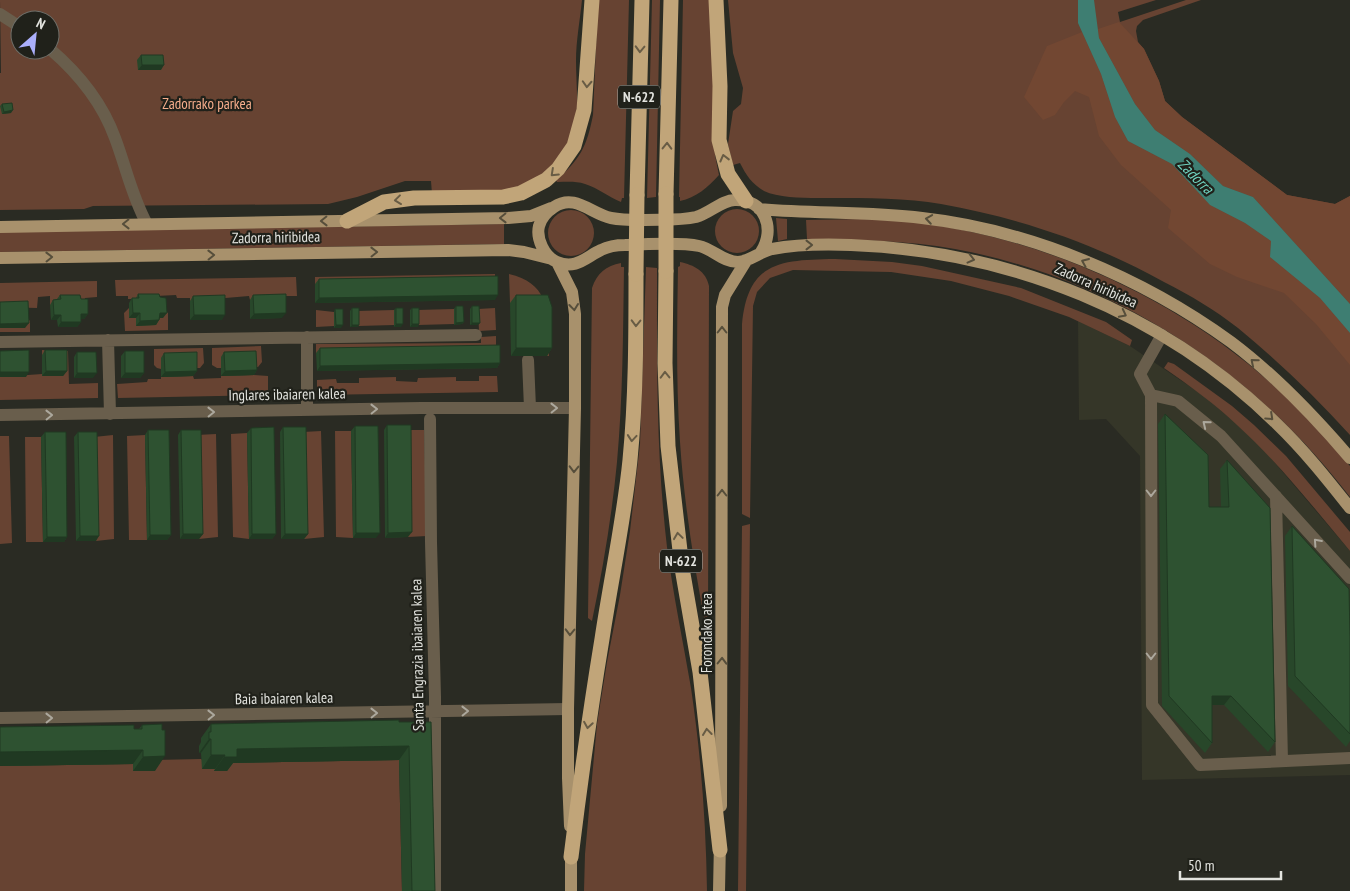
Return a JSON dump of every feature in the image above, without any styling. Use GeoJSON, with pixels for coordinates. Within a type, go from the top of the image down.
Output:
{"type":"FeatureCollection","features":[{"type":"Feature","properties":{"kind":"highway"},"geometry":{"type":"LineString","coordinates":[[347,221],[384,202],[414,198],[503,197],[521,193],[546,180],[566,159],[574,146],[579,132],[584,110],[592,0]]}},
{"type":"Feature","properties":{"kind":"highway","name":"N-622"},"geometry":{"type":"LineString","coordinates":[[571,857],[586,736],[614,578],[630,461],[634,412],[642,0]]}},
{"type":"Feature","properties":{"kind":"highway","name":"N-622"},"geometry":{"type":"LineString","coordinates":[[671,0],[666,194],[666,417],[682,568],[700,672],[720,850]]}},
{"type":"Feature","properties":{"kind":"highway"},"geometry":{"type":"LineString","coordinates":[[716,0],[720,86],[720,140],[728,174],[753,205]]}},
{"type":"Feature","properties":{"kind":"main road","name":"Zadorra hiribidea"},"geometry":{"type":"LineString","coordinates":[[0,226],[525,217],[565,202],[575,202],[612,218],[623,220],[687,219],[711,211],[730,200],[800,213],[870,213],[922,218],[978,227],[1082,260],[1139,286],[1194,318],[1231,343],[1267,373],[1306,409],[1350,458]]}},
{"type":"Feature","properties":{"kind":"main road"},"geometry":{"type":"LineString","coordinates":[[746,261],[761,252],[766,245],[769,229],[765,216],[753,205]]}},
{"type":"Feature","properties":{"kind":"main road"},"geometry":{"type":"LineString","coordinates":[[551,208],[543,217],[539,226],[539,234],[544,250],[554,261],[572,292],[574,307],[575,408],[568,709],[570,891]]}},
{"type":"Feature","properties":{"kind":"main road","name":"Zadorra hiribidea"},"geometry":{"type":"LineString","coordinates":[[0,258],[508,250],[524,252],[568,265],[580,264],[600,250],[616,246],[680,244],[701,246],[729,261],[746,261]]}},
{"type":"Feature","properties":{"kind":"main road","name":"Zadorra hiribidea"},"geometry":{"type":"LineString","coordinates":[[761,252],[802,245],[900,248],[957,256],[1020,271],[1085,296],[1162,335],[1202,360],[1246,395],[1272,419],[1315,465],[1350,508]]}},
{"type":"Feature","properties":{"kind":"main road","name":"Forondako atea"},"geometry":{"type":"LineString","coordinates":[[719,891],[723,613],[722,307],[725,295],[746,261]]}},
{"type":"Feature","properties":{"kind":"street"},"geometry":{"type":"LineString","coordinates":[[60,58],[84,82],[115,136],[134,196],[147,224]]}},
{"type":"Feature","properties":{"kind":"street"},"geometry":{"type":"LineString","coordinates":[[0,342],[476,335]]}},
{"type":"Feature","properties":{"kind":"street"},"geometry":{"type":"LineString","coordinates":[[1162,335],[1140,374],[1151,395],[1152,705],[1200,765],[1350,758]]}},
{"type":"Feature","properties":{"kind":"street"},"geometry":{"type":"LineString","coordinates":[[307,337],[307,410]]}},
{"type":"Feature","properties":{"kind":"street"},"geometry":{"type":"LineString","coordinates":[[108,340],[110,414]]}},
{"type":"Feature","properties":{"kind":"street"},"geometry":{"type":"LineString","coordinates":[[528,360],[530,408]]}},
{"type":"Feature","properties":{"kind":"street"},"geometry":{"type":"LineString","coordinates":[[1151,395],[1178,401],[1221,436],[1350,578]]}},
{"type":"Feature","properties":{"kind":"street","name":"Inglares ibaiaren kalea"},"geometry":{"type":"LineString","coordinates":[[0,415],[575,408]]}},
{"type":"Feature","properties":{"kind":"street","name":"Santa Engrazia ibaiaren kalea"},"geometry":{"type":"LineString","coordinates":[[430,419],[435,712],[435,891]]}},
{"type":"Feature","properties":{"kind":"street"},"geometry":{"type":"LineString","coordinates":[[1276,496],[1282,761]]}},
{"type":"Feature","properties":{"kind":"street","name":"Baia ibaiaren kalea"},"geometry":{"type":"LineString","coordinates":[[0,718],[568,709]]}},
{"type":"Feature","properties":{"kind":"shaded area"},"geometry":{"type":"Polygon","coordinates":[[[1119,22],[1144,49],[1159,81],[1165,101],[1182,117],[1287,195],[1335,204],[1350,196],[1350,304],[1253,197],[1223,186],[1190,154],[1155,130],[1135,104],[1099,38],[1098,29],[1119,22]]]}},
{"type":"Feature","properties":{"kind":"shaded area"},"geometry":{"type":"Polygon","coordinates":[[[1082,32],[1101,74],[1115,117],[1128,141],[1172,164],[1210,205],[1245,223],[1271,241],[1270,257],[1320,298],[1350,333],[1350,365],[1316,324],[1284,293],[1237,277],[1210,264],[1168,228],[1171,210],[1121,165],[1099,136],[1089,97],[1075,91],[1055,115],[1043,120],[1024,97],[1047,46],[1082,32]]]}},
{"type":"Feature","properties":{"kind":"shaded area"},"geometry":{"type":"Polygon","coordinates":[[[1078,321],[1130,346],[1204,396],[1264,450],[1350,551],[1350,775],[1142,780],[1140,456],[1106,419],[1079,420],[1078,321]]]}},
{"type":"Feature","properties":{"kind":"green space","name":"Zadorrako parkea"},"geometry":{"type":"Polygon","coordinates":[[[0,0],[582,0],[576,53],[577,111],[571,138],[557,160],[537,178],[526,185],[502,192],[432,194],[431,181],[405,181],[357,197],[328,204],[93,206],[84,209],[0,210],[0,0]]]}},
{"type":"Feature","properties":{"kind":"green space"},"geometry":{"type":"Polygon","coordinates":[[[598,0],[629,0],[624,198],[622,198],[621,202],[585,184],[557,182],[556,180],[577,159],[585,144],[591,126],[598,0]]]}},
{"type":"Feature","properties":{"kind":"green space"},"geometry":{"type":"Polygon","coordinates":[[[652,0],[660,0],[656,197],[647,198],[652,0]]]}},
{"type":"Feature","properties":{"kind":"green space"},"geometry":{"type":"Polygon","coordinates":[[[683,0],[712,0],[715,155],[719,175],[701,191],[680,201],[679,197],[683,0]]]}},
{"type":"Feature","properties":{"kind":"green space"},"geometry":{"type":"Polygon","coordinates":[[[728,0],[1156,0],[1118,12],[1120,22],[1186,0],[1201,0],[1143,20],[1137,26],[1138,42],[1144,49],[1159,81],[1165,101],[1182,117],[1287,195],[1335,204],[1350,196],[1350,435],[1296,379],[1229,321],[1174,287],[1111,255],[1027,225],[941,204],[886,199],[788,197],[764,191],[750,179],[740,163],[733,165],[728,144],[733,111],[741,104],[743,88],[733,53],[728,0]]]}},
{"type":"Feature","properties":{"kind":"green space"},"geometry":{"type":"Polygon","coordinates":[[[733,209],[741,209],[753,215],[759,231],[753,247],[741,253],[733,253],[721,247],[715,235],[715,227],[721,215],[733,209]]]}},
{"type":"Feature","properties":{"kind":"green space"},"geometry":{"type":"Polygon","coordinates":[[[571,210],[584,214],[590,220],[594,233],[590,246],[584,252],[571,256],[558,252],[552,246],[548,233],[552,220],[558,214],[571,210]]]}},
{"type":"Feature","properties":{"kind":"green space"},"geometry":{"type":"Polygon","coordinates":[[[776,218],[787,219],[787,239],[778,241],[776,218]]]}},
{"type":"Feature","properties":{"kind":"green space"},"geometry":{"type":"Polygon","coordinates":[[[861,219],[921,223],[1020,244],[1069,261],[1117,282],[1163,306],[1207,333],[1248,364],[1302,413],[1350,466],[1350,497],[1320,461],[1279,418],[1240,383],[1197,351],[1152,322],[1105,298],[1057,277],[1006,261],[955,249],[900,242],[807,239],[806,220],[861,219]]]}},
{"type":"Feature","properties":{"kind":"green space"},"geometry":{"type":"Polygon","coordinates":[[[504,224],[504,244],[0,252],[0,232],[504,224]]]}},
{"type":"Feature","properties":{"kind":"green space"},"geometry":{"type":"Polygon","coordinates":[[[835,259],[892,262],[922,266],[1021,288],[1106,322],[1132,340],[1130,346],[1069,317],[1009,296],[951,281],[891,272],[793,270],[770,278],[757,292],[753,306],[750,518],[742,514],[742,324],[751,287],[770,268],[783,263],[835,259]]]}},
{"type":"Feature","properties":{"kind":"green space"},"geometry":{"type":"Polygon","coordinates":[[[680,262],[699,270],[705,276],[709,286],[708,624],[705,623],[693,556],[680,442],[677,354],[678,267],[680,262]]]}},
{"type":"Feature","properties":{"kind":"green space"},"geometry":{"type":"Polygon","coordinates":[[[621,263],[621,267],[624,267],[619,438],[610,522],[592,621],[588,618],[592,288],[603,271],[621,263]]]}},
{"type":"Feature","properties":{"kind":"green space"},"geometry":{"type":"Polygon","coordinates":[[[646,267],[657,268],[658,408],[663,512],[669,565],[698,738],[707,891],[584,891],[585,854],[597,724],[630,531],[640,444],[646,267]]]}},
{"type":"Feature","properties":{"kind":"green space"},"geometry":{"type":"Polygon","coordinates":[[[495,274],[495,281],[315,284],[315,277],[495,274]]]}},
{"type":"Feature","properties":{"kind":"green space"},"geometry":{"type":"Polygon","coordinates":[[[509,274],[523,279],[534,286],[546,305],[549,329],[549,356],[547,356],[510,303],[509,274]]]}},
{"type":"Feature","properties":{"kind":"green space"},"geometry":{"type":"Polygon","coordinates":[[[296,277],[297,296],[250,300],[249,296],[190,301],[190,298],[177,298],[176,295],[156,296],[156,299],[128,299],[128,296],[116,296],[115,280],[296,277]]]}},
{"type":"Feature","properties":{"kind":"green space"},"geometry":{"type":"Polygon","coordinates":[[[97,281],[97,297],[85,298],[84,304],[50,305],[50,296],[38,297],[37,308],[0,307],[0,283],[97,281]]]}},
{"type":"Feature","properties":{"kind":"green space"},"geometry":{"type":"Polygon","coordinates":[[[129,308],[163,308],[168,313],[168,330],[125,331],[124,313],[129,308]]]}},
{"type":"Feature","properties":{"kind":"green space"},"geometry":{"type":"Polygon","coordinates":[[[495,308],[496,330],[479,331],[478,309],[495,308]]]}},
{"type":"Feature","properties":{"kind":"green space"},"geometry":{"type":"Polygon","coordinates":[[[454,309],[454,324],[418,325],[417,310],[454,309]]]}},
{"type":"Feature","properties":{"kind":"green space"},"geometry":{"type":"Polygon","coordinates":[[[316,310],[334,312],[334,326],[316,327],[316,310]]]}},
{"type":"Feature","properties":{"kind":"green space"},"geometry":{"type":"Polygon","coordinates":[[[394,310],[394,325],[358,326],[357,311],[394,310]]]}},
{"type":"Feature","properties":{"kind":"green space"},"geometry":{"type":"Polygon","coordinates":[[[25,315],[30,321],[30,332],[0,332],[0,328],[25,315]]]}},
{"type":"Feature","properties":{"kind":"green space"},"geometry":{"type":"Polygon","coordinates":[[[496,336],[496,350],[316,353],[316,344],[481,343],[481,337],[496,336]]]}},
{"type":"Feature","properties":{"kind":"green space"},"geometry":{"type":"Polygon","coordinates":[[[261,346],[262,362],[258,367],[221,357],[221,368],[212,365],[212,348],[261,346]]]}},
{"type":"Feature","properties":{"kind":"green space"},"geometry":{"type":"Polygon","coordinates":[[[203,348],[204,363],[200,368],[193,368],[161,358],[161,369],[154,365],[154,349],[203,348]]]}},
{"type":"Feature","properties":{"kind":"green space"},"geometry":{"type":"Polygon","coordinates":[[[42,350],[68,351],[69,384],[98,383],[98,398],[0,400],[0,377],[42,374],[42,376],[63,355],[42,355],[42,350]]]}},
{"type":"Feature","properties":{"kind":"green space"},"geometry":{"type":"Polygon","coordinates":[[[1168,362],[1174,364],[1232,406],[1286,456],[1350,532],[1350,551],[1296,486],[1252,440],[1220,410],[1164,368],[1168,362]]]}},
{"type":"Feature","properties":{"kind":"green space"},"geometry":{"type":"Polygon","coordinates":[[[254,375],[268,376],[268,395],[118,398],[117,384],[147,382],[148,379],[161,379],[161,377],[193,376],[194,379],[254,375]]]}},
{"type":"Feature","properties":{"kind":"green space"},"geometry":{"type":"Polygon","coordinates":[[[479,376],[497,376],[498,392],[317,395],[317,380],[336,379],[337,383],[359,383],[359,378],[396,377],[396,381],[417,382],[418,378],[456,377],[456,381],[479,381],[479,376]]]}},
{"type":"Feature","properties":{"kind":"green space"},"geometry":{"type":"Polygon","coordinates":[[[407,430],[424,430],[427,536],[408,537],[407,430]]]}},
{"type":"Feature","properties":{"kind":"green space"},"geometry":{"type":"Polygon","coordinates":[[[321,431],[324,537],[304,539],[303,432],[321,431]]]}},
{"type":"Feature","properties":{"kind":"green space"},"geometry":{"type":"Polygon","coordinates":[[[335,431],[351,431],[353,538],[336,537],[335,431]]]}},
{"type":"Feature","properties":{"kind":"green space"},"geometry":{"type":"Polygon","coordinates":[[[247,433],[249,539],[233,537],[231,434],[247,433]]]}},
{"type":"Feature","properties":{"kind":"green space"},"geometry":{"type":"Polygon","coordinates":[[[216,434],[218,537],[199,539],[197,435],[216,434]]]}},
{"type":"Feature","properties":{"kind":"green space"},"geometry":{"type":"Polygon","coordinates":[[[113,435],[114,539],[96,541],[94,437],[113,435]]]}},
{"type":"Feature","properties":{"kind":"green space"},"geometry":{"type":"Polygon","coordinates":[[[145,435],[147,540],[129,540],[127,436],[145,435]]]}},
{"type":"Feature","properties":{"kind":"green space"},"geometry":{"type":"Polygon","coordinates":[[[0,436],[9,436],[12,543],[0,544],[0,436]]]}},
{"type":"Feature","properties":{"kind":"green space"},"geometry":{"type":"Polygon","coordinates":[[[25,437],[41,437],[43,542],[26,542],[25,437]]]}},
{"type":"Feature","properties":{"kind":"green space"},"geometry":{"type":"Polygon","coordinates":[[[750,524],[746,891],[738,891],[742,526],[750,524]]]}},
{"type":"Feature","properties":{"kind":"green space"},"geometry":{"type":"Polygon","coordinates":[[[201,759],[215,769],[215,771],[227,771],[227,763],[399,760],[402,891],[0,891],[0,766],[133,764],[133,771],[155,760],[201,759]]]}},
{"type":"Feature","properties":{"kind":"water","name":"Zadorra"},"geometry":{"type":"Polygon","coordinates":[[[1078,0],[1094,0],[1099,38],[1135,104],[1155,130],[1190,154],[1223,186],[1253,197],[1350,304],[1350,333],[1320,298],[1270,257],[1271,241],[1245,223],[1210,205],[1172,164],[1128,141],[1115,117],[1101,74],[1078,23],[1078,0]]]}},
{"type":"Feature","properties":{"kind":"building"},"geometry":{"type":"Polygon","coordinates":[[[141,55],[163,55],[164,65],[142,65],[141,55]]]}},
{"type":"Feature","properties":{"kind":"building"},"geometry":{"type":"Polygon","coordinates":[[[12,103],[13,110],[4,112],[2,104],[12,103]]]}},
{"type":"Feature","properties":{"kind":"building"},"geometry":{"type":"Polygon","coordinates":[[[498,276],[498,295],[319,298],[319,279],[498,276]]]}},
{"type":"Feature","properties":{"kind":"building"},"geometry":{"type":"Polygon","coordinates":[[[138,294],[159,294],[160,297],[166,298],[167,313],[160,313],[159,320],[140,321],[140,313],[133,313],[132,298],[139,298],[138,294]]]}},
{"type":"Feature","properties":{"kind":"building"},"geometry":{"type":"Polygon","coordinates":[[[286,294],[286,313],[254,314],[253,295],[286,294]]]}},
{"type":"Feature","properties":{"kind":"building"},"geometry":{"type":"Polygon","coordinates":[[[60,295],[80,295],[81,299],[88,299],[88,314],[81,314],[81,322],[61,322],[61,315],[54,315],[53,300],[61,299],[60,295]]]}},
{"type":"Feature","properties":{"kind":"building"},"geometry":{"type":"Polygon","coordinates":[[[225,295],[225,315],[194,315],[193,296],[225,295]]]}},
{"type":"Feature","properties":{"kind":"building"},"geometry":{"type":"Polygon","coordinates":[[[516,295],[548,295],[552,307],[552,348],[516,348],[516,295]]]}},
{"type":"Feature","properties":{"kind":"building"},"geometry":{"type":"Polygon","coordinates":[[[28,301],[29,323],[0,324],[0,302],[28,301]]]}},
{"type":"Feature","properties":{"kind":"building"},"geometry":{"type":"Polygon","coordinates":[[[456,306],[463,306],[464,322],[456,323],[456,306]]]}},
{"type":"Feature","properties":{"kind":"building"},"geometry":{"type":"Polygon","coordinates":[[[472,306],[479,306],[480,323],[472,323],[472,306]]]}},
{"type":"Feature","properties":{"kind":"building"},"geometry":{"type":"Polygon","coordinates":[[[352,308],[359,308],[359,325],[352,325],[352,308]]]}},
{"type":"Feature","properties":{"kind":"building"},"geometry":{"type":"Polygon","coordinates":[[[396,308],[403,308],[403,324],[396,324],[396,308]]]}},
{"type":"Feature","properties":{"kind":"building"},"geometry":{"type":"Polygon","coordinates":[[[412,308],[419,308],[419,324],[412,324],[412,308]]]}},
{"type":"Feature","properties":{"kind":"building"},"geometry":{"type":"Polygon","coordinates":[[[335,309],[343,309],[343,325],[336,325],[335,309]]]}},
{"type":"Feature","properties":{"kind":"building"},"geometry":{"type":"Polygon","coordinates":[[[500,345],[500,363],[320,366],[320,348],[500,345]]]}},
{"type":"Feature","properties":{"kind":"building"},"geometry":{"type":"Polygon","coordinates":[[[29,350],[29,372],[0,372],[0,351],[29,350]]]}},
{"type":"Feature","properties":{"kind":"building"},"geometry":{"type":"Polygon","coordinates":[[[45,350],[67,350],[67,371],[46,371],[45,350]]]}},
{"type":"Feature","properties":{"kind":"building"},"geometry":{"type":"Polygon","coordinates":[[[125,351],[144,351],[144,373],[125,373],[125,351]]]}},
{"type":"Feature","properties":{"kind":"building"},"geometry":{"type":"Polygon","coordinates":[[[256,351],[257,370],[225,371],[224,352],[256,351]]]}},
{"type":"Feature","properties":{"kind":"building"},"geometry":{"type":"Polygon","coordinates":[[[77,352],[96,352],[97,373],[77,373],[77,352]]]}},
{"type":"Feature","properties":{"kind":"building"},"geometry":{"type":"Polygon","coordinates":[[[197,352],[197,371],[165,372],[164,353],[197,352]]]}},
{"type":"Feature","properties":{"kind":"building"},"geometry":{"type":"Polygon","coordinates":[[[1165,414],[1208,455],[1209,507],[1229,507],[1227,460],[1270,508],[1275,742],[1231,696],[1212,696],[1212,743],[1169,696],[1165,414]]]}},
{"type":"Feature","properties":{"kind":"building"},"geometry":{"type":"Polygon","coordinates":[[[387,425],[411,425],[412,532],[388,533],[387,425]]]}},
{"type":"Feature","properties":{"kind":"building"},"geometry":{"type":"Polygon","coordinates":[[[355,426],[378,426],[380,533],[356,533],[355,426]]]}},
{"type":"Feature","properties":{"kind":"building"},"geometry":{"type":"Polygon","coordinates":[[[274,427],[276,534],[252,534],[251,428],[274,427]]]}},
{"type":"Feature","properties":{"kind":"building"},"geometry":{"type":"Polygon","coordinates":[[[283,427],[306,427],[308,534],[285,534],[283,427]]]}},
{"type":"Feature","properties":{"kind":"building"},"geometry":{"type":"Polygon","coordinates":[[[148,430],[169,430],[171,535],[150,535],[148,430]]]}},
{"type":"Feature","properties":{"kind":"building"},"geometry":{"type":"Polygon","coordinates":[[[181,430],[201,430],[203,534],[183,534],[181,430]]]}},
{"type":"Feature","properties":{"kind":"building"},"geometry":{"type":"Polygon","coordinates":[[[45,432],[66,432],[67,537],[47,537],[45,432]]]}},
{"type":"Feature","properties":{"kind":"building"},"geometry":{"type":"Polygon","coordinates":[[[78,432],[97,432],[99,536],[80,536],[78,432]]]}},
{"type":"Feature","properties":{"kind":"building"},"geometry":{"type":"Polygon","coordinates":[[[1292,526],[1349,589],[1350,734],[1295,676],[1292,526]]]}},
{"type":"Feature","properties":{"kind":"building"},"geometry":{"type":"Polygon","coordinates":[[[399,720],[399,722],[431,722],[435,891],[412,891],[409,746],[237,749],[237,757],[211,755],[209,732],[211,732],[211,724],[399,720]]]}},
{"type":"Feature","properties":{"kind":"building"},"geometry":{"type":"Polygon","coordinates":[[[162,724],[162,730],[165,730],[165,756],[143,757],[143,750],[0,752],[0,727],[134,725],[134,729],[142,729],[142,725],[162,724]]]}}]}
